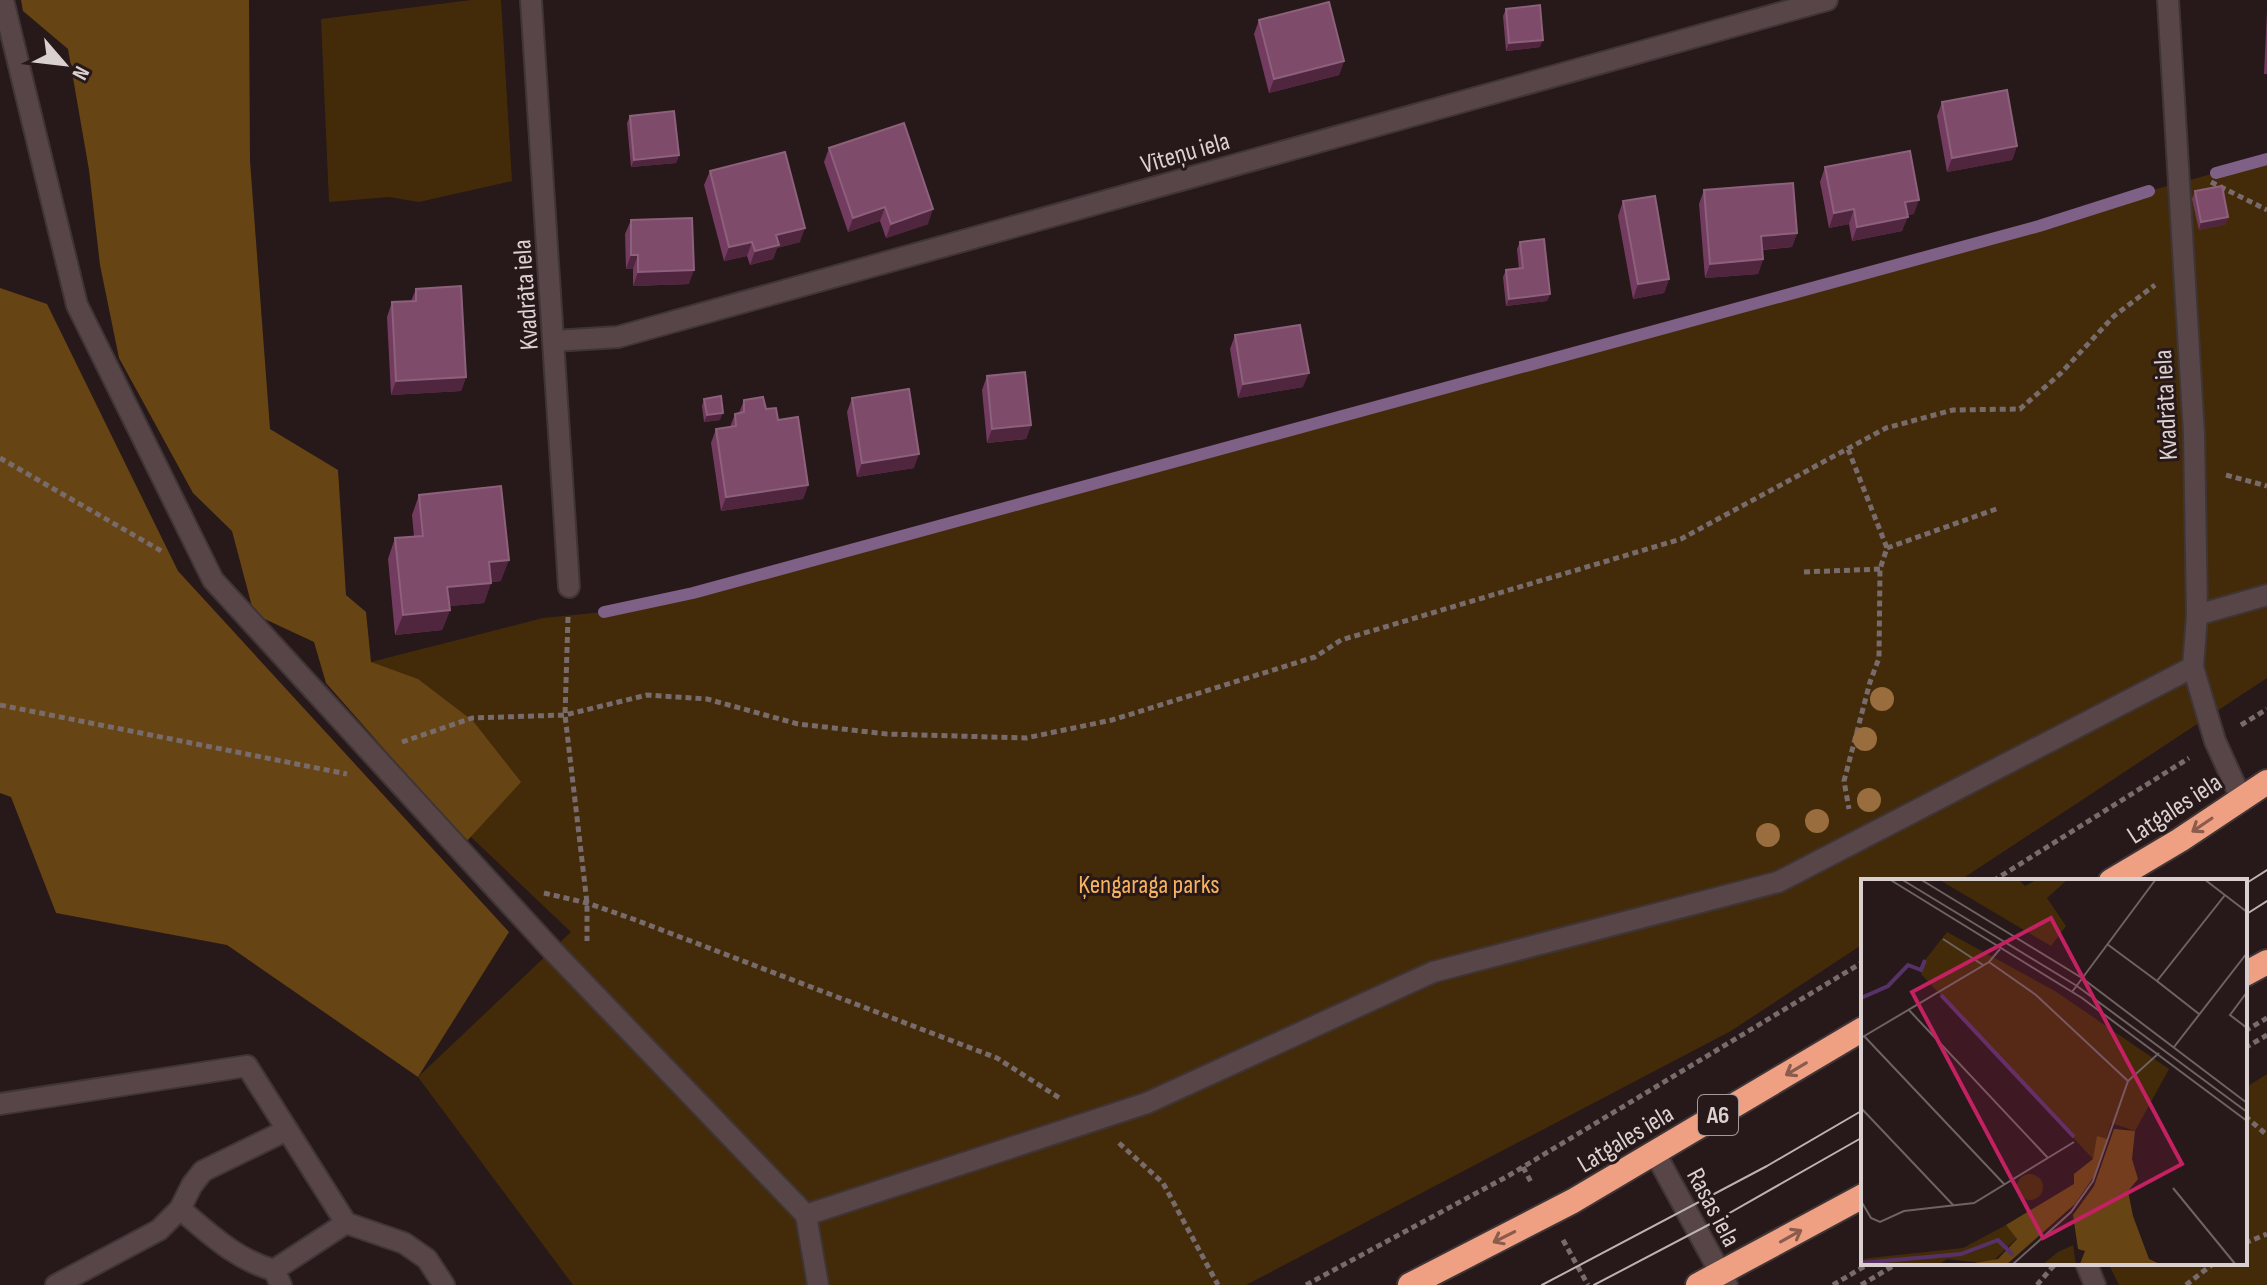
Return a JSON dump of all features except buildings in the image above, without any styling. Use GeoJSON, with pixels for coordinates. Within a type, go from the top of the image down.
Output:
{"type":"FeatureCollection","features":[{"type":"Feature","properties":{"kind":"highway","name":"Latgales iela"},"geometry":{"type":"LineString","coordinates":[[2114,879],[2267,782]]}},
{"type":"Feature","properties":{"kind":"highway"},"geometry":{"type":"LineString","coordinates":[[2247,973],[2267,962]]}},
{"type":"Feature","properties":{"kind":"highway","name":"Latgales iela"},"geometry":{"type":"LineString","coordinates":[[1410,1285],[1573,1201],[1861,1030]]}},
{"type":"Feature","properties":{"kind":"highway"},"geometry":{"type":"LineString","coordinates":[[1698,1285],[1724,1280],[1861,1197]]}},
{"type":"Feature","properties":{"kind":"street"},"geometry":{"type":"LineString","coordinates":[[3,0],[77,305],[213,580],[488,881],[806,1215],[818,1285]]}},
{"type":"Feature","properties":{"kind":"street","name":"Kvadrāta iela"},"geometry":{"type":"LineString","coordinates":[[531,0],[569,587]]}},
{"type":"Feature","properties":{"kind":"street","name":"Vīteņu iela"},"geometry":{"type":"LineString","coordinates":[[554,341],[618,337],[1827,0]]}},
{"type":"Feature","properties":{"kind":"street","name":"Kvadrāta iela"},"geometry":{"type":"LineString","coordinates":[[2168,0],[2194,467],[2197,615],[2193,667],[2215,741],[2241,798]]}},
{"type":"Feature","properties":{"kind":"street"},"geometry":{"type":"LineString","coordinates":[[2197,615],[2267,595]]}},
{"type":"Feature","properties":{"kind":"street"},"geometry":{"type":"LineString","coordinates":[[806,1215],[1147,1103],[1433,972],[1778,882],[2193,667]]}},
{"type":"Feature","properties":{"kind":"street"},"geometry":{"type":"LineString","coordinates":[[0,1104],[247,1066],[346,1223],[404,1243],[427,1259],[444,1285]]}},
{"type":"Feature","properties":{"kind":"street"},"geometry":{"type":"LineString","coordinates":[[56,1285],[159,1230],[180,1209],[203,1171],[287,1130]]}},
{"type":"Feature","properties":{"kind":"street","name":"Rasas iela"},"geometry":{"type":"LineString","coordinates":[[1655,1153],[1724,1280]]}},
{"type":"Feature","properties":{"kind":"street"},"geometry":{"type":"LineString","coordinates":[[180,1209],[228,1249],[278,1278],[346,1223]]}},
{"type":"Feature","properties":{"kind":"street"},"geometry":{"type":"LineString","coordinates":[[2087,1265],[2095,1285]]}},
{"type":"Feature","properties":{"kind":"path"},"geometry":{"type":"LineString","coordinates":[[2177,164],[2267,210]]}},
{"type":"Feature","properties":{"kind":"path"},"geometry":{"type":"LineString","coordinates":[[371,753],[472,718],[565,715],[647,695],[707,699],[798,724],[887,734],[1026,738],[1127,716],[1315,657],[1341,640],[1681,539],[1886,428],[1953,410],[2020,409],[2061,373],[2114,316],[2183,265]]}},
{"type":"Feature","properties":{"kind":"path"},"geometry":{"type":"LineString","coordinates":[[1848,449],[1887,548],[1880,569],[1879,658],[1844,781],[1854,842]]}},
{"type":"Feature","properties":{"kind":"path"},"geometry":{"type":"LineString","coordinates":[[0,458],[213,580]]}},
{"type":"Feature","properties":{"kind":"path"},"geometry":{"type":"LineString","coordinates":[[2194,467],[2267,486]]}},
{"type":"Feature","properties":{"kind":"path"},"geometry":{"type":"LineString","coordinates":[[1887,548],[1999,508]]}},
{"type":"Feature","properties":{"kind":"path"},"geometry":{"type":"LineString","coordinates":[[1804,572],[1880,569]]}},
{"type":"Feature","properties":{"kind":"path"},"geometry":{"type":"LineString","coordinates":[[569,587],[565,715],[587,903],[587,986]]}},
{"type":"Feature","properties":{"kind":"path"},"geometry":{"type":"LineString","coordinates":[[0,705],[399,784]]}},
{"type":"Feature","properties":{"kind":"path"},"geometry":{"type":"LineString","coordinates":[[1996,879],[2267,709]]}},
{"type":"Feature","properties":{"kind":"path"},"geometry":{"type":"LineString","coordinates":[[488,881],[587,903],[997,1058],[1094,1120],[1163,1183],[1218,1285]]}},
{"type":"Feature","properties":{"kind":"path"},"geometry":{"type":"LineString","coordinates":[[1306,1285],[1523,1167],[1861,963]]}},
{"type":"Feature","properties":{"kind":"path"},"geometry":{"type":"LineString","coordinates":[[2247,1030],[2267,1018]]}},
{"type":"Feature","properties":{"kind":"path"},"geometry":{"type":"LineString","coordinates":[[2247,1047],[2267,1035]]}},
{"type":"Feature","properties":{"kind":"path"},"geometry":{"type":"LineString","coordinates":[[2247,1118],[2267,1135]]}},
{"type":"Feature","properties":{"kind":"path"},"geometry":{"type":"LineString","coordinates":[[1523,1167],[1535,1188]]}},
{"type":"Feature","properties":{"kind":"path"},"geometry":{"type":"LineString","coordinates":[[2247,1242],[2267,1234]]}},
{"type":"Feature","properties":{"kind":"path"},"geometry":{"type":"LineString","coordinates":[[1563,1240],[1588,1285]]}},
{"type":"Feature","properties":{"kind":"path"},"geometry":{"type":"LineString","coordinates":[[1833,1285],[1867,1265]]}},
{"type":"Feature","properties":{"kind":"path"},"geometry":{"type":"LineString","coordinates":[[1861,1285],[1895,1265]]}},
{"type":"Feature","properties":{"kind":"path"},"geometry":{"type":"LineString","coordinates":[[2037,1285],[2054,1265]]}},
{"type":"Feature","properties":{"kind":"path"},"geometry":{"type":"LineString","coordinates":[[2186,1285],[2211,1265]]}},
{"type":"Feature","properties":{"kind":"green space"},"geometry":{"type":"Polygon","coordinates":[[[471,0],[501,0],[512,181],[419,202],[389,197],[329,202],[321,19],[471,0]]]}},
{"type":"Feature","properties":{"kind":"green space","name":"Ķengaraga parks"},"geometry":{"type":"Polygon","coordinates":[[[2267,159],[2267,678],[1962,879],[1861,879],[1861,945],[1731,1031],[1246,1285],[573,1285],[418,1077],[571,932],[375,746],[371,662],[543,618],[604,612],[693,593],[2039,226],[2149,191],[2267,159]]]}},
{"type":"Feature","properties":{"kind":"green space"},"geometry":{"type":"Polygon","coordinates":[[[2267,1074],[2267,1285],[2119,1285],[2109,1265],[2247,1265],[2247,1087],[2267,1074]]]}},
{"type":"Feature","properties":{"kind":"shaded area"},"geometry":{"type":"Polygon","coordinates":[[[21,0],[249,0],[250,161],[270,429],[338,470],[346,595],[366,612],[371,662],[418,679],[473,721],[521,782],[466,842],[326,683],[314,642],[254,614],[232,531],[193,493],[119,358],[100,265],[89,170],[68,49],[23,11],[21,0]]]}},
{"type":"Feature","properties":{"kind":"shaded area"},"geometry":{"type":"Polygon","coordinates":[[[0,288],[47,304],[178,571],[509,932],[418,1077],[227,945],[56,913],[11,797],[0,793],[0,288]]]}},
{"type":"Feature","properties":{"kind":"waterway"},"geometry":{"type":"LineString","coordinates":[[2216,173],[2267,159]]}},
{"type":"Feature","properties":{"kind":"waterway"},"geometry":{"type":"LineString","coordinates":[[604,612],[693,593],[2039,226],[2149,191]]}},
{"type":"Feature","properties":{"kind":"tram line"},"geometry":{"type":"LineString","coordinates":[[2247,883],[2267,870]]}},
{"type":"Feature","properties":{"kind":"tram line"},"geometry":{"type":"LineString","coordinates":[[2247,914],[2267,901]]}},
{"type":"Feature","properties":{"kind":"tram line"},"geometry":{"type":"LineString","coordinates":[[1542,1285],[1767,1166],[1861,1111]]}},
{"type":"Feature","properties":{"kind":"tram line"},"geometry":{"type":"LineString","coordinates":[[1594,1285],[1712,1223],[1861,1138]]}}]}
